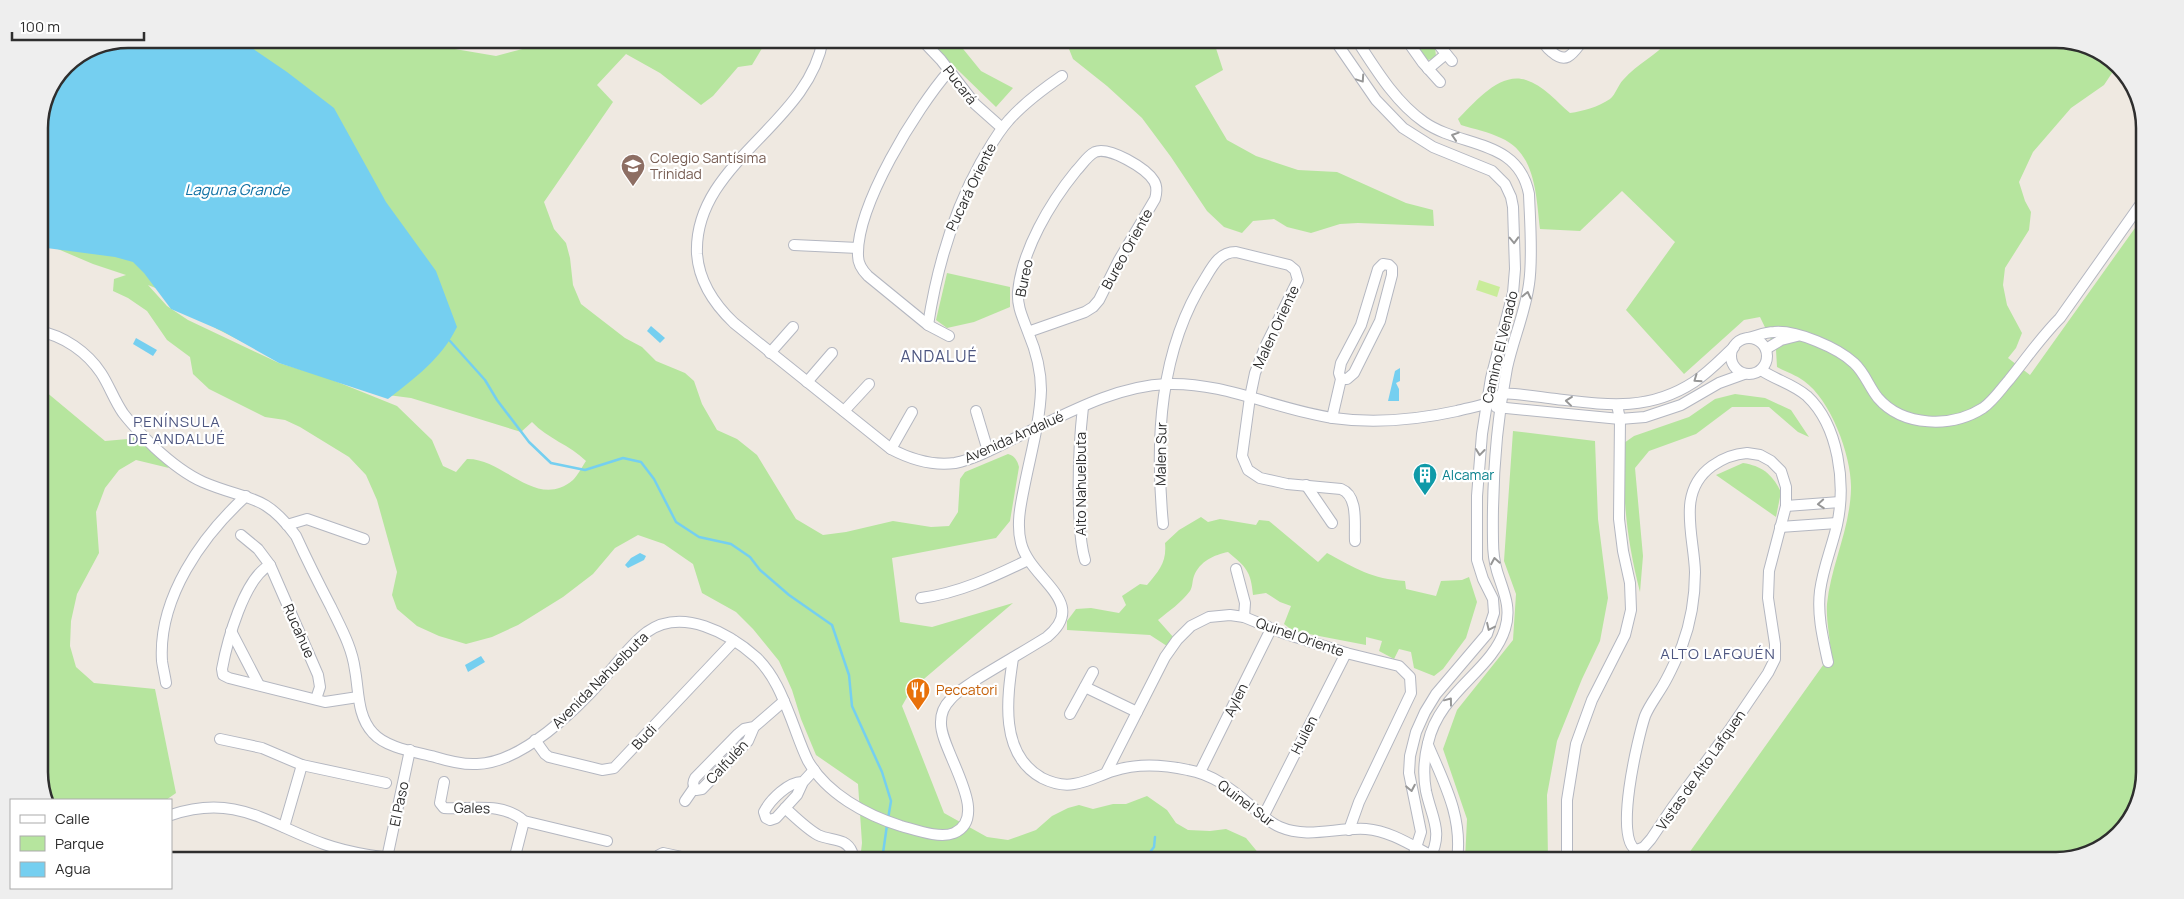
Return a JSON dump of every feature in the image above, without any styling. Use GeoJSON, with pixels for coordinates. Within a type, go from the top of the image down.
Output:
{"type":"FeatureCollection","features":[{"type":"Feature","properties":{"kind":"street","name":"Avenida Andalué"},"geometry":{"type":"LineString","coordinates":[[820,48],[814,67],[801,91],[721,183],[706,207],[698,230],[699,266],[702,277],[713,297],[734,323],[891,449],[918,460],[940,463],[963,461],[1083,407],[1121,393],[1166,384],[1204,386],[1332,418],[1373,421],[1410,419],[1487,404]]}},
{"type":"Feature","properties":{"kind":"street","name":"Pucará"},"geometry":{"type":"LineString","coordinates":[[930,48],[975,104],[1002,128]]}},
{"type":"Feature","properties":{"kind":"street","name":"Camino El Venado"},"geometry":{"type":"LineString","coordinates":[[1340,48],[1376,100],[1402,128],[1433,148],[1487,167],[1500,178],[1510,192],[1514,212],[1515,280],[1512,302],[1495,360],[1479,465],[1476,534],[1477,560],[1483,579],[1493,599],[1493,620],[1482,641],[1451,675],[1430,702],[1420,722],[1414,740],[1408,773],[1421,824],[1421,832],[1415,852]]}},
{"type":"Feature","properties":{"kind":"street","name":"Camino El Venado"},"geometry":{"type":"LineString","coordinates":[[1362,48],[1385,81],[1417,116],[1438,130],[1474,142],[1510,159],[1521,171],[1527,182],[1529,194],[1529,285],[1510,352],[1500,409],[1495,464],[1493,538],[1495,564],[1508,602],[1506,628],[1496,647],[1442,710],[1433,728],[1428,744],[1425,766],[1425,784],[1437,832],[1432,852]]}},
{"type":"Feature","properties":{"kind":"street"},"geometry":{"type":"LineString","coordinates":[[1413,48],[1440,82]]}},
{"type":"Feature","properties":{"kind":"street"},"geometry":{"type":"LineString","coordinates":[[1428,69],[1449,57],[1442,48]]}},
{"type":"Feature","properties":{"kind":"street"},"geometry":{"type":"LineString","coordinates":[[1548,48],[1557,56],[1564,58],[1570,56],[1577,48]]}},
{"type":"Feature","properties":{"kind":"street"},"geometry":{"type":"LineString","coordinates":[[948,336],[928,325],[868,276],[859,262],[858,248],[871,202],[887,168],[925,100],[949,72]]}},
{"type":"Feature","properties":{"kind":"street","name":"Pucará Oriente"},"geometry":{"type":"LineString","coordinates":[[928,325],[940,260],[952,222],[971,180],[1002,128],[1025,105],[1062,76]]}},
{"type":"Feature","properties":{"kind":"street","name":"Bureo"},"geometry":{"type":"LineString","coordinates":[[1036,429],[1041,381],[1038,362],[1019,306],[1018,292],[1028,254],[1050,206],[1090,155],[1102,151]]}},
{"type":"Feature","properties":{"kind":"street","name":"Bureo Oriente"},"geometry":{"type":"LineString","coordinates":[[1028,332],[1085,312],[1096,304],[1119,260],[1155,199],[1156,187],[1150,176],[1126,160],[1102,151]]}},
{"type":"Feature","properties":{"kind":"street"},"geometry":{"type":"LineString","coordinates":[[1487,404],[1503,394],[1617,405],[1644,403],[1674,393],[1702,376],[1742,340],[1774,332],[1798,336],[1827,346],[1847,358],[1862,372],[1878,397],[1897,414],[1922,420],[1941,421],[1969,416],[1985,406],[1998,393],[2046,331],[2060,318],[2136,211]]}},
{"type":"Feature","properties":{"kind":"street"},"geometry":{"type":"LineString","coordinates":[[794,245],[858,248]]}},
{"type":"Feature","properties":{"kind":"street","name":"Malen Oriente"},"geometry":{"type":"LineString","coordinates":[[1225,254],[1236,252],[1289,266],[1295,270],[1298,276],[1297,284],[1259,361],[1250,397]]}},
{"type":"Feature","properties":{"kind":"street","name":"Malen Sur"},"geometry":{"type":"LineString","coordinates":[[1163,524],[1160,458],[1166,384],[1176,341],[1187,312],[1212,268],[1225,254]]}},
{"type":"Feature","properties":{"kind":"street"},"geometry":{"type":"LineString","coordinates":[[1332,418],[1341,379],[1339,373],[1341,363],[1361,325],[1378,269],[1383,264],[1388,264],[1392,268],[1392,275],[1380,322],[1354,373],[1347,378],[1341,379]]}},
{"type":"Feature","properties":{"kind":"street"},"geometry":{"type":"LineString","coordinates":[[770,352],[793,327]]}},
{"type":"Feature","properties":{"kind":"street","name":"Avenida Nahuelbuta"},"geometry":{"type":"LineString","coordinates":[[48,333],[72,345],[88,356],[122,412],[138,431],[172,462],[202,482],[267,505],[287,525],[296,536],[348,643],[355,669],[358,697],[365,720],[372,733],[383,741],[451,761],[479,764],[505,757],[535,740],[579,704],[638,640],[656,627],[674,623],[697,624],[716,630],[734,641],[765,668],[776,683],[805,754],[814,770],[837,793],[874,817],[945,836],[959,831],[967,821],[969,812],[967,800],[943,737],[941,726],[942,713],[954,695],[1052,633],[1061,622],[1063,614],[1062,605],[1057,595],[1028,560],[1021,542],[1019,526],[1021,503],[1036,429]]}},
{"type":"Feature","properties":{"kind":"street"},"geometry":{"type":"LineString","coordinates":[[1766,349],[1781,340],[1798,336]]}},
{"type":"Feature","properties":{"kind":"street"},"geometry":{"type":"LineString","coordinates":[[1487,404],[1500,409],[1620,418],[1645,417],[1661,413],[1688,402],[1719,383],[1744,374],[1755,374],[1761,370],[1767,361],[1766,349],[1758,341],[1748,338]]}},
{"type":"Feature","properties":{"kind":"street"},"geometry":{"type":"LineString","coordinates":[[1734,347],[1732,363],[1744,374]]}},
{"type":"Feature","properties":{"kind":"street"},"geometry":{"type":"LineString","coordinates":[[807,382],[832,353]]}},
{"type":"Feature","properties":{"kind":"street"},"geometry":{"type":"LineString","coordinates":[[1761,370],[1800,391],[1810,400],[1820,413],[1838,461],[1840,502],[1837,523],[1823,570],[1820,592],[1820,622],[1828,662]]}},
{"type":"Feature","properties":{"kind":"street"},"geometry":{"type":"LineString","coordinates":[[844,411],[869,384]]}},
{"type":"Feature","properties":{"kind":"street"},"geometry":{"type":"LineString","coordinates":[[1250,397],[1242,451],[1246,466],[1252,474],[1260,478],[1306,486],[1341,489],[1349,493],[1353,505],[1355,541]]}},
{"type":"Feature","properties":{"kind":"street"},"geometry":{"type":"LineString","coordinates":[[1567,852],[1566,800],[1576,744],[1592,700],[1625,635],[1631,610],[1630,583],[1619,519],[1620,418],[1617,405]]}},
{"type":"Feature","properties":{"kind":"street","name":"Alto Nahuelbuta"},"geometry":{"type":"LineString","coordinates":[[1083,407],[1078,491],[1080,539],[1085,560]]}},
{"type":"Feature","properties":{"kind":"street"},"geometry":{"type":"LineString","coordinates":[[976,411],[988,451]]}},
{"type":"Feature","properties":{"kind":"street"},"geometry":{"type":"LineString","coordinates":[[891,449],[912,412]]}},
{"type":"Feature","properties":{"kind":"street"},"geometry":{"type":"LineString","coordinates":[[1013,439],[1024,444],[1031,455]]}},
{"type":"Feature","properties":{"kind":"street","name":"Vistas de Alto Lafquen"},"geometry":{"type":"LineString","coordinates":[[1754,454],[1771,460],[1781,471],[1786,487],[1786,506],[1769,570],[1768,598],[1775,644],[1773,665],[1720,744],[1672,808],[1652,839],[1641,850],[1633,849],[1628,842],[1627,822],[1630,781],[1638,741],[1646,715],[1675,662],[1689,624],[1694,585],[1689,507],[1693,488],[1706,470],[1721,460],[1734,455],[1754,454]]}},
{"type":"Feature","properties":{"kind":"street"},"geometry":{"type":"LineString","coordinates":[[1306,486],[1332,523]]}},
{"type":"Feature","properties":{"kind":"street"},"geometry":{"type":"LineString","coordinates":[[166,684],[162,660],[172,600],[205,542],[223,518],[246,496]]}},
{"type":"Feature","properties":{"kind":"street"},"geometry":{"type":"LineString","coordinates":[[1786,506],[1840,502]]}},
{"type":"Feature","properties":{"kind":"street"},"geometry":{"type":"LineString","coordinates":[[287,525],[307,520],[364,539]]}},
{"type":"Feature","properties":{"kind":"street"},"geometry":{"type":"LineString","coordinates":[[1780,527],[1837,523]]}},
{"type":"Feature","properties":{"kind":"street","name":"Rucahue"},"geometry":{"type":"LineString","coordinates":[[241,535],[258,549],[270,565],[318,675],[320,687],[316,699]]}},
{"type":"Feature","properties":{"kind":"street"},"geometry":{"type":"LineString","coordinates":[[921,598],[944,594],[976,584],[1028,560]]}},
{"type":"Feature","properties":{"kind":"street"},"geometry":{"type":"LineString","coordinates":[[270,565],[257,575],[231,631],[222,669],[223,675],[329,702],[358,697]]}},
{"type":"Feature","properties":{"kind":"street"},"geometry":{"type":"LineString","coordinates":[[1236,569],[1245,603],[1244,618]]}},
{"type":"Feature","properties":{"kind":"street","name":"Quinel Oriente"},"geometry":{"type":"LineString","coordinates":[[1106,773],[1168,652],[1177,640],[1203,619],[1230,615],[1244,618],[1271,629],[1346,653],[1399,666],[1410,677],[1412,688],[1359,802],[1349,830]]}},
{"type":"Feature","properties":{"kind":"street","name":"Aylen"},"geometry":{"type":"LineString","coordinates":[[1200,772],[1271,629]]}},
{"type":"Feature","properties":{"kind":"street"},"geometry":{"type":"LineString","coordinates":[[231,631],[259,685]]}},
{"type":"Feature","properties":{"kind":"street","name":"Budi"},"geometry":{"type":"LineString","coordinates":[[535,740],[547,756],[602,770],[614,768],[734,641]]}},
{"type":"Feature","properties":{"kind":"street","name":"Huilen"},"geometry":{"type":"LineString","coordinates":[[1263,817],[1346,653]]}},
{"type":"Feature","properties":{"kind":"street","name":"Quinel Sur"},"geometry":{"type":"LineString","coordinates":[[1013,658],[1008,709],[1009,729],[1014,747],[1024,763],[1037,775],[1060,784],[1075,784],[1128,767],[1172,767],[1200,772],[1226,786],[1275,825],[1290,831],[1325,833],[1365,829],[1383,832],[1422,852]]}},
{"type":"Feature","properties":{"kind":"street"},"geometry":{"type":"LineString","coordinates":[[1070,714],[1093,672]]}},
{"type":"Feature","properties":{"kind":"street"},"geometry":{"type":"LineString","coordinates":[[1085,687],[1137,712]]}},
{"type":"Feature","properties":{"kind":"street","name":"Calfulén"},"geometry":{"type":"LineString","coordinates":[[685,801],[694,788],[695,778],[738,734],[744,729],[754,727],[784,701]]}},
{"type":"Feature","properties":{"kind":"street"},"geometry":{"type":"LineString","coordinates":[[220,739],[268,750],[302,765],[386,783]]}},
{"type":"Feature","properties":{"kind":"street"},"geometry":{"type":"LineString","coordinates":[[1414,740],[1428,744],[1444,781],[1456,818],[1457,852]]}},
{"type":"Feature","properties":{"kind":"street","name":"El Paso"},"geometry":{"type":"LineString","coordinates":[[388,852],[410,750]]}},
{"type":"Feature","properties":{"kind":"street"},"geometry":{"type":"LineString","coordinates":[[284,827],[302,765]]}},
{"type":"Feature","properties":{"kind":"street"},"geometry":{"type":"LineString","coordinates":[[803,782],[790,784],[769,805],[764,815],[768,819],[774,819],[800,790],[803,782],[814,770]]}},
{"type":"Feature","properties":{"kind":"street"},"geometry":{"type":"LineString","coordinates":[[1425,784],[1434,780],[1444,781]]}},
{"type":"Feature","properties":{"kind":"street","name":"Gales"},"geometry":{"type":"LineString","coordinates":[[444,782],[440,803],[444,808],[491,808],[512,814],[524,822],[606,841]]}},
{"type":"Feature","properties":{"kind":"street"},"geometry":{"type":"LineString","coordinates":[[172,815],[217,808],[236,809],[255,814],[338,848],[358,852]]}},
{"type":"Feature","properties":{"kind":"street"},"geometry":{"type":"LineString","coordinates":[[785,808],[816,834],[843,842],[848,845],[852,852]]}},
{"type":"Feature","properties":{"kind":"street"},"geometry":{"type":"LineString","coordinates":[[516,852],[524,822]]}},
{"type":"Feature","properties":{"kind":"green space"},"geometry":{"type":"Polygon","coordinates":[[[449,48],[496,56],[526,48],[762,48],[752,65],[738,67],[713,96],[701,105],[660,73],[626,54],[597,85],[613,102],[544,202],[554,229],[566,243],[573,285],[581,304],[625,338],[642,347],[656,361],[685,373],[694,381],[702,404],[717,430],[737,439],[757,455],[796,519],[823,535],[846,532],[893,521],[931,527],[949,526],[958,512],[960,479],[965,472],[1008,454],[1015,459],[1019,467],[1010,521],[996,538],[892,558],[900,622],[932,627],[1013,603],[911,690],[902,706],[944,813],[987,837],[1008,840],[1036,830],[1052,816],[1068,808],[1079,805],[1093,809],[1113,804],[1126,804],[1147,796],[1167,810],[1176,823],[1188,830],[1210,831],[1226,829],[1246,838],[1258,852],[861,852],[858,784],[816,755],[779,661],[753,629],[736,612],[702,593],[693,564],[664,544],[638,535],[615,548],[593,574],[563,597],[518,625],[492,637],[466,644],[439,636],[417,626],[397,609],[392,595],[397,572],[377,500],[366,475],[349,457],[300,427],[285,420],[265,417],[209,389],[193,374],[190,357],[167,340],[147,311],[128,298],[113,291],[114,279],[126,275],[93,264],[48,245],[49,112],[61,83],[71,71],[83,61],[112,49],[449,48]],[[148,285],[167,306],[188,320],[279,363],[325,377],[397,406],[432,440],[443,466],[456,472],[467,459],[481,461],[533,487],[546,490],[559,488],[573,480],[586,461],[532,422],[521,432],[411,398],[372,393],[271,356],[217,329],[158,289],[148,285]]]}},
{"type":"Feature","properties":{"kind":"green space"},"geometry":{"type":"Polygon","coordinates":[[[935,48],[962,48],[981,71],[1013,88],[996,107],[935,48]]]}},
{"type":"Feature","properties":{"kind":"green space"},"geometry":{"type":"Polygon","coordinates":[[[1069,48],[1216,48],[1223,70],[1195,86],[1227,140],[1256,156],[1298,170],[1337,172],[1406,203],[1433,210],[1434,226],[1340,224],[1311,233],[1287,227],[1274,219],[1253,221],[1242,233],[1224,227],[1207,211],[1142,118],[1107,86],[1073,59],[1069,48]]]}},
{"type":"Feature","properties":{"kind":"green space"},"geometry":{"type":"Polygon","coordinates":[[[1418,48],[1435,48],[1436,56],[1434,59],[1427,60],[1418,48]]]}},
{"type":"Feature","properties":{"kind":"green space"},"geometry":{"type":"Polygon","coordinates":[[[1661,48],[2056,48],[2072,49],[2092,56],[2113,71],[2104,85],[2071,108],[2033,152],[2019,182],[2031,212],[2029,230],[2005,268],[2003,285],[2007,305],[2022,333],[2016,348],[2008,358],[2030,375],[2136,227],[2135,787],[2126,811],[2120,820],[2101,838],[2092,843],[2077,849],[2056,852],[1690,852],[1831,654],[1827,604],[1832,575],[1844,533],[1851,489],[1848,461],[1844,446],[1831,415],[1814,390],[1801,379],[1777,367],[1776,350],[1760,317],[1744,320],[1684,374],[1626,310],[1675,242],[1622,191],[1580,231],[1540,229],[1532,177],[1528,165],[1521,154],[1513,145],[1501,138],[1461,125],[1458,119],[1488,90],[1497,84],[1516,78],[1532,82],[1550,94],[1570,113],[1586,110],[1610,99],[1621,82],[1629,74],[1661,48]]]}},
{"type":"Feature","properties":{"kind":"green space"},"geometry":{"type":"Polygon","coordinates":[[[947,273],[1010,287],[1010,307],[974,322],[947,328],[936,320],[947,273]]]}},
{"type":"Feature","properties":{"kind":"green space"},"geometry":{"type":"Polygon","coordinates":[[[1479,280],[1500,287],[1497,297],[1476,290],[1479,280]]]}},
{"type":"Feature","properties":{"kind":"green space"},"geometry":{"type":"Polygon","coordinates":[[[48,394],[105,441],[128,439],[138,435],[169,468],[136,460],[119,470],[105,488],[96,512],[99,553],[77,594],[71,621],[70,646],[76,667],[94,683],[155,689],[176,793],[167,799],[53,799],[52,797],[48,776],[48,394]]]}},
{"type":"Feature","properties":{"kind":"green space"},"geometry":{"type":"Polygon","coordinates":[[[1735,394],[1765,398],[1791,410],[1809,437],[1798,432],[1769,407],[1732,407],[1696,434],[1649,451],[1635,468],[1643,556],[1640,592],[1626,518],[1624,443],[1634,436],[1689,417],[1715,399],[1735,394]]]}},
{"type":"Feature","properties":{"kind":"green space"},"geometry":{"type":"Polygon","coordinates":[[[1513,431],[1595,441],[1598,519],[1608,598],[1600,641],[1582,679],[1557,741],[1547,795],[1548,852],[1465,852],[1467,819],[1443,749],[1457,710],[1513,640],[1516,594],[1504,561],[1513,431]]]}},
{"type":"Feature","properties":{"kind":"green space"},"geometry":{"type":"Polygon","coordinates":[[[1743,463],[1756,466],[1766,472],[1778,486],[1781,492],[1776,517],[1716,475],[1743,463]]]}},
{"type":"Feature","properties":{"kind":"green space"},"geometry":{"type":"Polygon","coordinates":[[[1201,517],[1208,522],[1220,519],[1256,525],[1259,520],[1269,521],[1318,562],[1327,553],[1373,575],[1405,581],[1406,589],[1436,596],[1441,581],[1462,580],[1469,577],[1477,602],[1466,638],[1443,669],[1434,676],[1414,668],[1411,652],[1399,649],[1394,659],[1379,651],[1382,641],[1366,637],[1366,645],[1293,631],[1284,624],[1291,606],[1280,602],[1266,593],[1253,595],[1249,575],[1228,552],[1213,557],[1200,566],[1194,576],[1190,591],[1179,603],[1158,620],[1174,638],[1167,646],[1150,635],[1067,630],[1067,621],[1076,609],[1091,608],[1119,613],[1126,605],[1122,596],[1140,584],[1147,585],[1158,571],[1165,556],[1165,543],[1179,530],[1201,517]]]}},
{"type":"Feature","properties":{"kind":"water","name":"Laguna Grande"},"geometry":{"type":"Polygon","coordinates":[[[252,48],[334,108],[386,202],[436,271],[457,327],[436,358],[388,399],[279,363],[222,331],[171,309],[144,273],[133,262],[115,257],[48,248],[49,112],[61,83],[83,61],[112,49],[252,48]]]}},
{"type":"Feature","properties":{"kind":"water"},"geometry":{"type":"Polygon","coordinates":[[[651,326],[665,338],[660,343],[647,331],[651,326]]]}},
{"type":"Feature","properties":{"kind":"water"},"geometry":{"type":"Polygon","coordinates":[[[136,338],[157,350],[153,356],[133,344],[136,338]]]}},
{"type":"Feature","properties":{"kind":"water"},"geometry":{"type":"Polygon","coordinates":[[[1400,368],[1400,381],[1396,383],[1399,389],[1399,401],[1388,401],[1395,371],[1400,368]]]}},
{"type":"Feature","properties":{"kind":"water"},"geometry":{"type":"Polygon","coordinates":[[[640,553],[646,556],[644,560],[628,568],[625,565],[631,558],[640,553]]]}},
{"type":"Feature","properties":{"kind":"water"},"geometry":{"type":"Polygon","coordinates":[[[481,656],[485,662],[468,672],[465,665],[481,656]]]}},
{"type":"Feature","properties":{"kind":"waterway"},"geometry":{"type":"LineString","coordinates":[[450,341],[485,380],[497,400],[529,442],[551,463],[585,470],[623,458],[641,462],[654,479],[676,522],[699,537],[731,544],[750,557],[760,570],[789,595],[832,625],[849,675],[852,706],[882,772],[891,801],[888,819]]}},
{"type":"Feature","properties":{"kind":"waterway"},"geometry":{"type":"LineString","coordinates":[[883,852],[887,825]]}},
{"type":"Feature","properties":{"kind":"waterway"},"geometry":{"type":"LineString","coordinates":[[1150,852],[1154,847],[1155,837]]}},
{"type":"Feature","properties":{"kind":"place","name":"Colegio Santísima Trinidad"},"geometry":{"type":"Point","coordinates":[633,187]}},
{"type":"Feature","properties":{"kind":"place","name":"Alcamar"},"geometry":{"type":"Point","coordinates":[1425,496]}},
{"type":"Feature","properties":{"kind":"place","name":"Peccatori"},"geometry":{"type":"Point","coordinates":[918,711]}},
{"type":"Feature","properties":{"kind":"district","name":"ANDALUÉ"},"geometry":{"type":"Point","coordinates":[939,356]}},
{"type":"Feature","properties":{"kind":"district","name":"PENÍNSULA DE ANDALUÉ"},"geometry":{"type":"Point","coordinates":[177,430]}},
{"type":"Feature","properties":{"kind":"district","name":"ALTO LAFQUÉN"},"geometry":{"type":"Point","coordinates":[1718,654]}}]}
